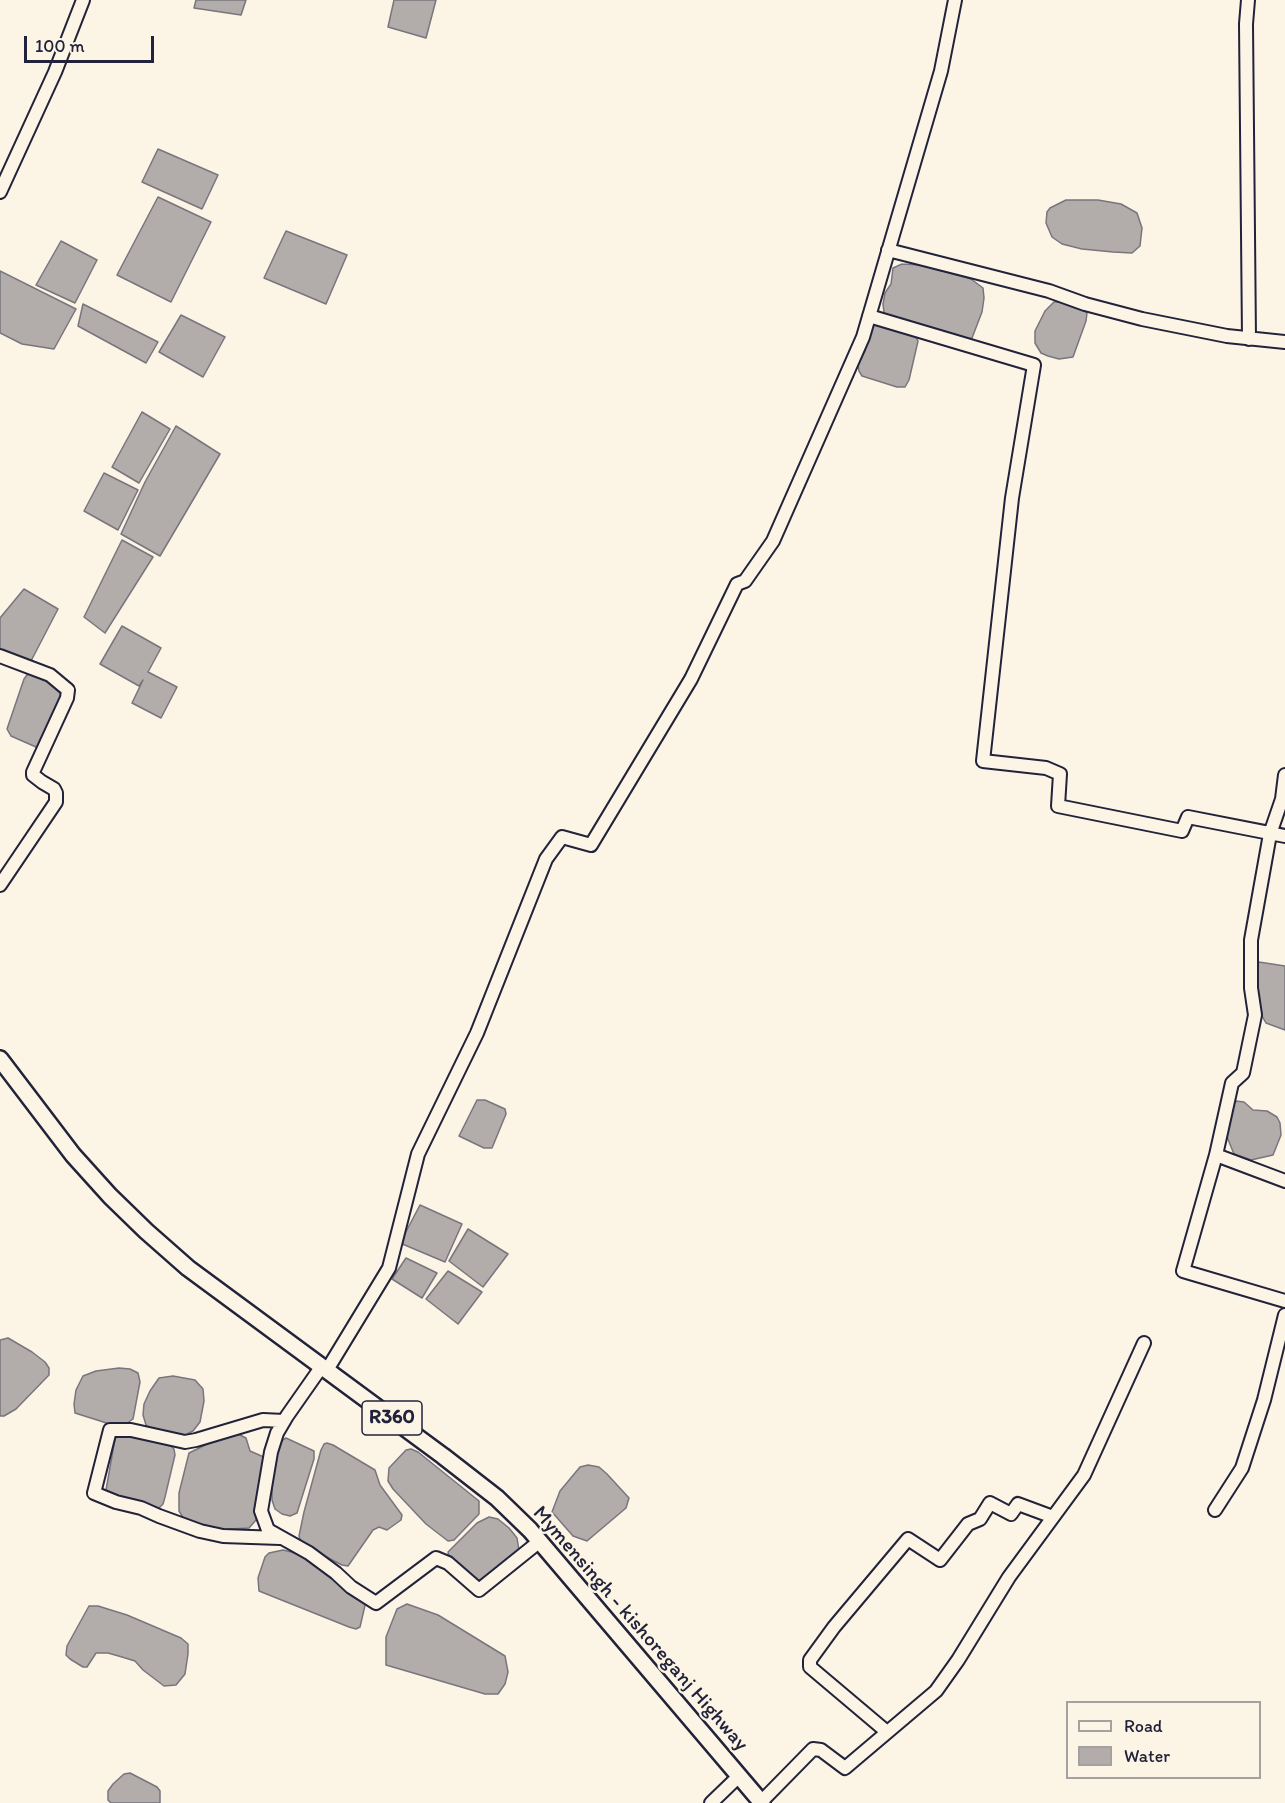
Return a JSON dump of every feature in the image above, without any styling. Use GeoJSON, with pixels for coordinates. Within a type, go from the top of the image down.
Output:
{"type":"FeatureCollection","features":[{"type":"Feature","properties":{"kind":"main road","name":"Mymensingh - kishoreganj Highway"},"geometry":{"type":"LineString","coordinates":[[0,1059],[73,1155],[146,1232],[188,1268],[497,1498],[540,1541],[761,1803]]}},
{"type":"Feature","properties":{"kind":"street"},"geometry":{"type":"LineString","coordinates":[[0,192],[55,72],[83,0]]}},
{"type":"Feature","properties":{"kind":"street"},"geometry":{"type":"LineString","coordinates":[[540,1541],[479,1590],[448,1563],[436,1558],[376,1603],[351,1587],[323,1562],[268,1530],[261,1511],[277,1433],[324,1368],[389,1268],[418,1154],[477,1033],[546,859],[562,837],[591,845],[691,679],[737,584],[745,581],[774,541],[862,337],[941,71],[955,0]]}},
{"type":"Feature","properties":{"kind":"street"},"geometry":{"type":"LineString","coordinates":[[1248,0],[1246,36],[1249,339]]}},
{"type":"Feature","properties":{"kind":"street"},"geometry":{"type":"LineString","coordinates":[[888,250],[1049,291],[1085,304],[1142,319],[1227,336],[1285,342]]}},
{"type":"Feature","properties":{"kind":"street"},"geometry":{"type":"LineString","coordinates":[[869,316],[1034,365],[1012,498],[983,761],[1046,768],[1060,774],[1058,806],[1182,831],[1188,817],[1285,836]]}},
{"type":"Feature","properties":{"kind":"street"},"geometry":{"type":"LineString","coordinates":[[0,656],[50,675],[68,690],[67,698],[33,772],[33,776],[54,789],[56,802],[0,885]]}},
{"type":"Feature","properties":{"kind":"street"},"geometry":{"type":"LineString","coordinates":[[1285,775],[1282,799],[1270,834],[1251,940],[1251,988],[1255,1015],[1244,1072],[1233,1083],[1216,1155],[1183,1271],[1285,1302]]}},
{"type":"Feature","properties":{"kind":"street"},"geometry":{"type":"LineString","coordinates":[[1216,1155],[1285,1181]]}},
{"type":"Feature","properties":{"kind":"street"},"geometry":{"type":"LineString","coordinates":[[1215,1510],[1242,1468],[1264,1400],[1285,1315]]}},
{"type":"Feature","properties":{"kind":"street"},"geometry":{"type":"LineString","coordinates":[[761,1803],[813,1749],[821,1750],[845,1768],[936,1691],[958,1660],[1009,1576],[1084,1475],[1144,1343]]}},
{"type":"Feature","properties":{"kind":"street"},"geometry":{"type":"LineString","coordinates":[[281,1538],[223,1536],[200,1531],[94,1493],[110,1430],[131,1430],[185,1442],[263,1420],[284,1421]]}},
{"type":"Feature","properties":{"kind":"street"},"geometry":{"type":"LineString","coordinates":[[887,1732],[810,1666],[810,1660],[834,1627],[908,1539],[940,1560],[968,1524],[980,1519],[990,1503],[1011,1514],[1018,1504],[1053,1517]]}},
{"type":"Feature","properties":{"kind":"street"},"geometry":{"type":"LineString","coordinates":[[711,1803],[739,1776]]}},
{"type":"Feature","properties":{"kind":"water"},"geometry":{"type":"Polygon","coordinates":[[[196,0],[246,0],[241,15],[194,8],[196,0]]]}},
{"type":"Feature","properties":{"kind":"water"},"geometry":{"type":"Polygon","coordinates":[[[394,0],[436,0],[426,38],[388,27],[394,0]]]}},
{"type":"Feature","properties":{"kind":"water"},"geometry":{"type":"Polygon","coordinates":[[[158,149],[218,175],[202,209],[142,182],[158,149]]]}},
{"type":"Feature","properties":{"kind":"water"},"geometry":{"type":"Polygon","coordinates":[[[158,197],[211,222],[171,302],[117,275],[158,197]]]}},
{"type":"Feature","properties":{"kind":"water"},"geometry":{"type":"Polygon","coordinates":[[[1066,200],[1098,200],[1121,204],[1137,213],[1142,228],[1140,246],[1132,253],[1082,249],[1062,244],[1052,237],[1046,223],[1047,212],[1066,200]]]}},
{"type":"Feature","properties":{"kind":"water"},"geometry":{"type":"Polygon","coordinates":[[[286,231],[347,255],[326,304],[264,278],[286,231]]]}},
{"type":"Feature","properties":{"kind":"water"},"geometry":{"type":"Polygon","coordinates":[[[61,241],[97,260],[75,303],[36,285],[61,241]]]}},
{"type":"Feature","properties":{"kind":"water"},"geometry":{"type":"Polygon","coordinates":[[[902,264],[922,265],[971,279],[983,288],[982,312],[972,338],[964,340],[888,318],[884,313],[885,293],[891,284],[893,268],[902,264]]]}},
{"type":"Feature","properties":{"kind":"water"},"geometry":{"type":"Polygon","coordinates":[[[0,271],[76,309],[54,349],[22,344],[0,333],[0,271]]]}},
{"type":"Feature","properties":{"kind":"water"},"geometry":{"type":"Polygon","coordinates":[[[1054,302],[1064,302],[1082,308],[1087,313],[1073,357],[1059,359],[1048,356],[1041,353],[1035,343],[1035,331],[1045,311],[1054,302]]]}},
{"type":"Feature","properties":{"kind":"water"},"geometry":{"type":"Polygon","coordinates":[[[83,304],[158,342],[146,363],[78,326],[83,304]]]}},
{"type":"Feature","properties":{"kind":"water"},"geometry":{"type":"Polygon","coordinates":[[[181,315],[225,337],[203,377],[159,352],[181,315]]]}},
{"type":"Feature","properties":{"kind":"water"},"geometry":{"type":"Polygon","coordinates":[[[875,324],[913,333],[918,341],[909,380],[905,387],[897,387],[862,376],[859,371],[858,365],[865,351],[871,326],[875,324]]]}},
{"type":"Feature","properties":{"kind":"water"},"geometry":{"type":"Polygon","coordinates":[[[142,412],[170,429],[139,483],[112,467],[142,412]]]}},
{"type":"Feature","properties":{"kind":"water"},"geometry":{"type":"Polygon","coordinates":[[[176,426],[220,454],[160,556],[121,534],[145,482],[176,426]]]}},
{"type":"Feature","properties":{"kind":"water"},"geometry":{"type":"Polygon","coordinates":[[[104,473],[138,490],[118,530],[84,511],[104,473]]]}},
{"type":"Feature","properties":{"kind":"water"},"geometry":{"type":"Polygon","coordinates":[[[122,540],[153,557],[105,633],[84,617],[122,540]]]}},
{"type":"Feature","properties":{"kind":"water"},"geometry":{"type":"Polygon","coordinates":[[[24,589],[58,609],[31,661],[0,650],[0,618],[24,589]]]}},
{"type":"Feature","properties":{"kind":"water"},"geometry":{"type":"Polygon","coordinates":[[[122,626],[161,648],[148,672],[177,687],[161,718],[132,703],[143,680],[139,686],[100,664],[122,626]]]}},
{"type":"Feature","properties":{"kind":"water"},"geometry":{"type":"Polygon","coordinates":[[[34,671],[63,690],[40,745],[36,747],[11,736],[7,729],[24,679],[34,671]]]}},
{"type":"Feature","properties":{"kind":"water"},"geometry":{"type":"Polygon","coordinates":[[[1259,962],[1285,966],[1285,1030],[1266,1023],[1262,1016],[1257,998],[1256,967],[1259,962]]]}},
{"type":"Feature","properties":{"kind":"water"},"geometry":{"type":"Polygon","coordinates":[[[477,1100],[485,1100],[505,1109],[506,1114],[492,1148],[484,1148],[459,1136],[477,1100]]]}},
{"type":"Feature","properties":{"kind":"water"},"geometry":{"type":"Polygon","coordinates":[[[1236,1101],[1244,1102],[1253,1110],[1267,1111],[1277,1117],[1281,1135],[1273,1155],[1251,1160],[1234,1154],[1227,1137],[1226,1126],[1231,1108],[1236,1101]]]}},
{"type":"Feature","properties":{"kind":"water"},"geometry":{"type":"Polygon","coordinates":[[[420,1205],[462,1224],[445,1262],[400,1243],[420,1205]]]}},
{"type":"Feature","properties":{"kind":"water"},"geometry":{"type":"Polygon","coordinates":[[[468,1229],[508,1254],[483,1287],[449,1261],[468,1229]]]}},
{"type":"Feature","properties":{"kind":"water"},"geometry":{"type":"Polygon","coordinates":[[[406,1258],[437,1273],[422,1298],[392,1279],[406,1258]]]}},
{"type":"Feature","properties":{"kind":"water"},"geometry":{"type":"Polygon","coordinates":[[[448,1271],[482,1292],[458,1324],[426,1299],[448,1271]]]}},
{"type":"Feature","properties":{"kind":"water"},"geometry":{"type":"Polygon","coordinates":[[[8,1338],[45,1362],[49,1368],[49,1375],[16,1409],[0,1416],[0,1340],[8,1338]]]}},
{"type":"Feature","properties":{"kind":"water"},"geometry":{"type":"Polygon","coordinates":[[[130,1369],[138,1373],[140,1382],[133,1419],[123,1426],[116,1426],[75,1413],[76,1390],[83,1376],[96,1371],[130,1369]]]}},
{"type":"Feature","properties":{"kind":"water"},"geometry":{"type":"Polygon","coordinates":[[[173,1376],[195,1380],[203,1389],[204,1401],[200,1422],[193,1431],[183,1436],[152,1429],[146,1425],[143,1415],[144,1404],[159,1378],[173,1376]]]}},
{"type":"Feature","properties":{"kind":"water"},"geometry":{"type":"Polygon","coordinates":[[[238,1434],[246,1438],[250,1451],[266,1458],[256,1520],[249,1528],[211,1530],[184,1519],[179,1511],[179,1493],[189,1453],[226,1435],[238,1434]]]}},
{"type":"Feature","properties":{"kind":"water"},"geometry":{"type":"Polygon","coordinates":[[[120,1435],[130,1435],[171,1446],[174,1449],[175,1455],[165,1497],[159,1508],[109,1496],[106,1490],[115,1439],[120,1435]]]}},
{"type":"Feature","properties":{"kind":"water"},"geometry":{"type":"Polygon","coordinates":[[[286,1438],[314,1451],[314,1459],[297,1513],[290,1516],[275,1509],[272,1500],[276,1458],[281,1441],[286,1438]]]}},
{"type":"Feature","properties":{"kind":"water"},"geometry":{"type":"Polygon","coordinates":[[[327,1443],[375,1470],[380,1485],[402,1515],[401,1520],[387,1530],[379,1527],[373,1530],[348,1566],[309,1548],[301,1542],[299,1536],[321,1450],[327,1443]]]}},
{"type":"Feature","properties":{"kind":"water"},"geometry":{"type":"Polygon","coordinates":[[[411,1449],[418,1452],[479,1501],[479,1514],[454,1540],[448,1541],[426,1524],[388,1481],[389,1468],[406,1450],[411,1449]]]}},
{"type":"Feature","properties":{"kind":"water"},"geometry":{"type":"Polygon","coordinates":[[[588,1465],[599,1467],[629,1498],[626,1508],[587,1541],[573,1536],[552,1512],[560,1491],[580,1467],[588,1465]]]}},
{"type":"Feature","properties":{"kind":"water"},"geometry":{"type":"Polygon","coordinates":[[[489,1517],[498,1519],[509,1528],[517,1538],[519,1550],[517,1555],[481,1585],[449,1558],[448,1552],[477,1523],[489,1517]]]}},
{"type":"Feature","properties":{"kind":"water"},"geometry":{"type":"Polygon","coordinates":[[[283,1550],[308,1556],[366,1601],[360,1627],[356,1629],[349,1627],[259,1591],[258,1578],[265,1557],[269,1553],[283,1550]]]}},
{"type":"Feature","properties":{"kind":"water"},"geometry":{"type":"Polygon","coordinates":[[[407,1604],[438,1615],[505,1656],[508,1672],[505,1684],[498,1694],[485,1694],[386,1665],[386,1637],[397,1609],[407,1604]]]}},
{"type":"Feature","properties":{"kind":"water"},"geometry":{"type":"Polygon","coordinates":[[[89,1606],[98,1606],[127,1615],[181,1638],[188,1644],[185,1674],[176,1685],[164,1686],[135,1661],[122,1657],[108,1653],[96,1653],[87,1667],[70,1659],[66,1655],[67,1646],[89,1606]]]}},
{"type":"Feature","properties":{"kind":"water"},"geometry":{"type":"Polygon","coordinates":[[[130,1773],[157,1787],[160,1791],[160,1803],[111,1803],[108,1800],[108,1791],[113,1784],[124,1774],[130,1773]]]}}]}
